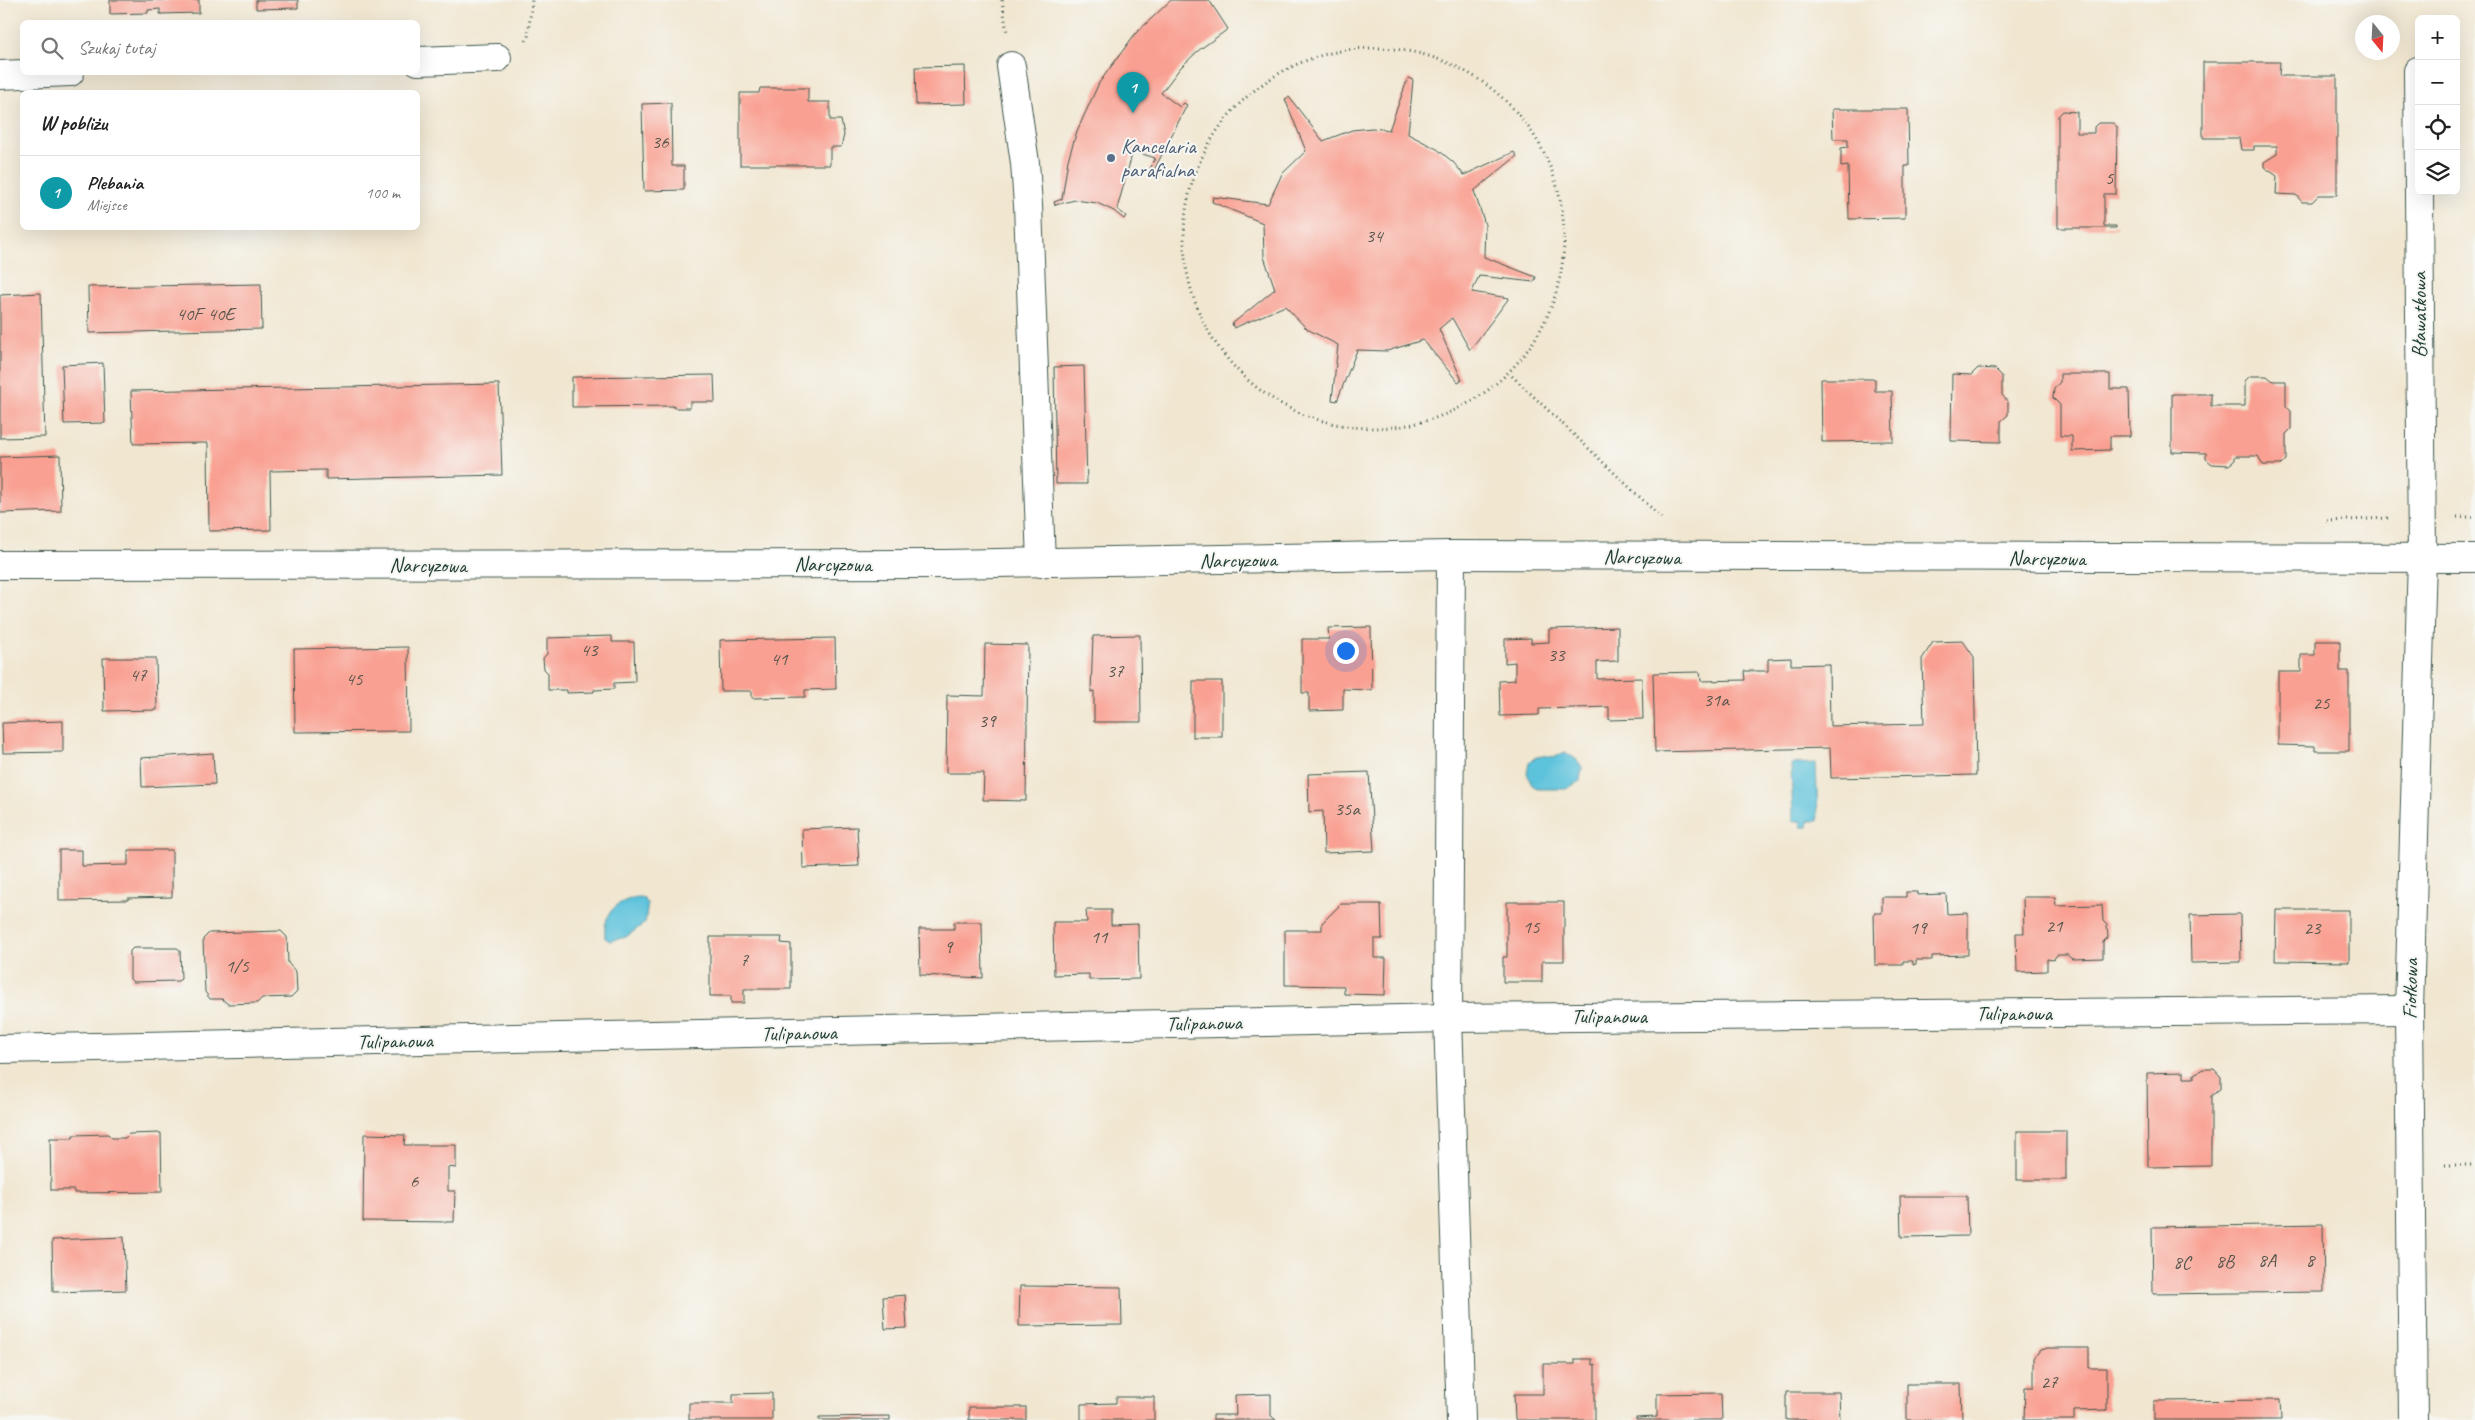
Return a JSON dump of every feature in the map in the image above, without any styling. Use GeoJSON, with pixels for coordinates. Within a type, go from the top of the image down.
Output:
{"type":"FeatureCollection","features":[{"type":"Feature","properties":{"kind":"street"},"geometry":{"type":"LineString","coordinates":[[420,61],[497,58]]}},
{"type":"Feature","properties":{"kind":"street"},"geometry":{"type":"LineString","coordinates":[[1011,66],[1025,163],[1028,205],[1041,563]]}},
{"type":"Feature","properties":{"kind":"street"},"geometry":{"type":"LineString","coordinates":[[0,75],[20,74]]}},
{"type":"Feature","properties":{"kind":"street","name":"Bławatkowa"},"geometry":{"type":"LineString","coordinates":[[2418,105],[2422,558]]}},
{"type":"Feature","properties":{"kind":"street"},"geometry":{"type":"LineString","coordinates":[[1451,556],[1448,1018],[1461,1420]]}},
{"type":"Feature","properties":{"kind":"street","name":"Narcyzowa"},"geometry":{"type":"LineString","coordinates":[[0,565],[1041,563],[1451,556],[1688,558],[2475,558]]}},
{"type":"Feature","properties":{"kind":"street","name":"Fiołkowa"},"geometry":{"type":"LineString","coordinates":[[2413,1420],[2409,1010],[2422,558]]}},
{"type":"Feature","properties":{"kind":"street","name":"Tulipanowa"},"geometry":{"type":"LineString","coordinates":[[0,1049],[1448,1018],[2409,1010]]}},
{"type":"Feature","properties":{"kind":"path"},"geometry":{"type":"LineString","coordinates":[[1335,47],[1437,55],[1514,104],[1561,185],[1563,286],[1512,376],[1429,426],[1301,420],[1215,352],[1180,256],[1191,171],[1245,92],[1335,47]]}},
{"type":"Feature","properties":{"kind":"path"},"geometry":{"type":"LineString","coordinates":[[1512,376],[1689,544],[1688,558]]}},
{"type":"Feature","properties":{"kind":"water"},"geometry":{"type":"Polygon","coordinates":[[[1565,752],[1577,760],[1582,767],[1580,781],[1566,789],[1537,789],[1532,785],[1527,773],[1529,763],[1535,757],[1541,755],[1555,757],[1565,752]]]}},
{"type":"Feature","properties":{"kind":"water"},"geometry":{"type":"Polygon","coordinates":[[[1816,763],[1818,821],[1808,821],[1808,827],[1801,827],[1801,821],[1793,822],[1791,764],[1816,763]]]}},
{"type":"Feature","properties":{"kind":"water"},"geometry":{"type":"Polygon","coordinates":[[[635,898],[643,898],[648,903],[645,923],[626,937],[610,941],[605,938],[606,923],[611,911],[621,903],[635,898]]]}},
{"type":"Feature","properties":{"kind":"building"},"geometry":{"type":"Polygon","coordinates":[[[110,0],[199,0],[199,13],[160,14],[160,9],[148,10],[148,13],[110,14],[110,0]]]}},
{"type":"Feature","properties":{"kind":"building"},"geometry":{"type":"Polygon","coordinates":[[[256,0],[298,0],[298,8],[256,9],[256,0]]]}},
{"type":"Feature","properties":{"kind":"building"},"geometry":{"type":"Polygon","coordinates":[[[1171,0],[1209,0],[1228,29],[1199,50],[1181,67],[1161,93],[1180,107],[1184,103],[1187,105],[1151,176],[1148,174],[1155,158],[1133,151],[1117,209],[1126,216],[1124,219],[1114,211],[1097,203],[1075,200],[1055,205],[1054,202],[1062,199],[1068,160],[1077,131],[1099,83],[1135,34],[1171,0]]]}},
{"type":"Feature","properties":{"kind":"building"},"geometry":{"type":"Polygon","coordinates":[[[2203,62],[2280,62],[2279,76],[2337,76],[2337,195],[2319,195],[2312,202],[2302,202],[2296,195],[2276,194],[2277,176],[2264,167],[2264,162],[2277,154],[2277,146],[2254,146],[2254,150],[2241,150],[2239,138],[2203,138],[2203,62]]]}},
{"type":"Feature","properties":{"kind":"building"},"geometry":{"type":"Polygon","coordinates":[[[965,66],[966,104],[916,105],[915,67],[965,66]]]}},
{"type":"Feature","properties":{"kind":"building"},"geometry":{"type":"Polygon","coordinates":[[[1408,78],[1413,80],[1408,134],[1437,149],[1453,162],[1464,175],[1514,152],[1517,156],[1474,191],[1485,224],[1484,257],[1536,277],[1534,282],[1479,276],[1472,292],[1509,298],[1470,350],[1452,318],[1439,329],[1462,380],[1458,382],[1423,340],[1387,351],[1357,350],[1337,401],[1332,400],[1338,345],[1307,329],[1285,306],[1234,328],[1232,324],[1275,289],[1264,257],[1263,223],[1212,202],[1213,197],[1268,204],[1282,174],[1306,151],[1285,99],[1289,97],[1323,141],[1352,130],[1372,128],[1389,130],[1408,78]]]}},
{"type":"Feature","properties":{"kind":"building"},"geometry":{"type":"Polygon","coordinates":[[[760,88],[808,88],[808,102],[830,102],[830,120],[841,120],[844,135],[841,147],[830,147],[830,165],[740,165],[740,93],[759,93],[760,88]]]}},
{"type":"Feature","properties":{"kind":"building"},"geometry":{"type":"Polygon","coordinates":[[[671,103],[672,166],[684,166],[684,190],[644,191],[642,104],[671,103]]]}},
{"type":"Feature","properties":{"kind":"building"},"geometry":{"type":"Polygon","coordinates":[[[1832,109],[1908,109],[1909,166],[1905,166],[1905,218],[1849,219],[1848,166],[1841,167],[1841,148],[1848,147],[1848,139],[1833,139],[1832,109]]]}},
{"type":"Feature","properties":{"kind":"building"},"geometry":{"type":"Polygon","coordinates":[[[2063,111],[2077,112],[2077,133],[2094,133],[2094,127],[2098,123],[2113,123],[2117,127],[2116,194],[2104,194],[2104,226],[2116,226],[2116,228],[2058,228],[2058,116],[2063,111]]]}},
{"type":"Feature","properties":{"kind":"building"},"geometry":{"type":"Polygon","coordinates":[[[261,284],[262,329],[89,333],[88,287],[261,284]]]}},
{"type":"Feature","properties":{"kind":"building"},"geometry":{"type":"Polygon","coordinates":[[[41,293],[45,437],[0,438],[0,295],[41,293]]]}},
{"type":"Feature","properties":{"kind":"building"},"geometry":{"type":"Polygon","coordinates":[[[103,363],[105,423],[64,424],[62,365],[103,363]]]}},
{"type":"Feature","properties":{"kind":"building"},"geometry":{"type":"Polygon","coordinates":[[[1084,366],[1087,484],[1056,484],[1054,367],[1084,366]]]}},
{"type":"Feature","properties":{"kind":"building"},"geometry":{"type":"Polygon","coordinates":[[[1978,368],[1995,369],[2002,376],[2002,395],[2008,402],[2008,415],[2001,421],[2001,442],[1951,441],[1952,374],[1971,375],[1978,368]]]}},
{"type":"Feature","properties":{"kind":"building"},"geometry":{"type":"Polygon","coordinates":[[[2060,374],[2110,374],[2110,389],[2129,389],[2130,436],[2110,436],[2110,450],[2072,451],[2072,436],[2060,436],[2060,405],[2053,398],[2054,389],[2060,382],[2060,374]]]}},
{"type":"Feature","properties":{"kind":"building"},"geometry":{"type":"Polygon","coordinates":[[[714,375],[715,402],[690,402],[690,408],[674,408],[674,406],[572,407],[572,377],[714,375]]]}},
{"type":"Feature","properties":{"kind":"building"},"geometry":{"type":"Polygon","coordinates":[[[2250,376],[2267,376],[2273,381],[2286,381],[2286,406],[2291,411],[2291,429],[2286,434],[2286,460],[2281,465],[2263,465],[2258,456],[2235,456],[2235,460],[2229,465],[2212,464],[2206,459],[2206,453],[2172,452],[2172,394],[2211,394],[2211,406],[2245,406],[2245,381],[2250,376]]]}},
{"type":"Feature","properties":{"kind":"building"},"geometry":{"type":"Polygon","coordinates":[[[1821,379],[1875,379],[1875,391],[1892,391],[1893,441],[1822,442],[1821,379]]]}},
{"type":"Feature","properties":{"kind":"building"},"geometry":{"type":"Polygon","coordinates":[[[499,384],[502,475],[326,479],[326,470],[270,471],[271,530],[209,531],[208,443],[133,444],[131,391],[499,384]]]}},
{"type":"Feature","properties":{"kind":"building"},"geometry":{"type":"Polygon","coordinates":[[[60,455],[61,511],[0,513],[0,457],[60,455]]]}},
{"type":"Feature","properties":{"kind":"building"},"geometry":{"type":"Polygon","coordinates":[[[1371,627],[1372,690],[1343,689],[1343,710],[1309,711],[1309,693],[1302,693],[1302,639],[1329,639],[1328,628],[1371,627]]]}},
{"type":"Feature","properties":{"kind":"building"},"geometry":{"type":"Polygon","coordinates":[[[1618,627],[1618,661],[1597,662],[1597,679],[1642,678],[1643,719],[1609,720],[1609,707],[1539,709],[1539,715],[1500,716],[1499,681],[1515,680],[1515,662],[1505,663],[1505,639],[1531,638],[1531,643],[1549,642],[1549,629],[1618,627]]]}},
{"type":"Feature","properties":{"kind":"building"},"geometry":{"type":"Polygon","coordinates":[[[1140,635],[1141,722],[1094,722],[1094,691],[1091,692],[1093,636],[1140,635]]]}},
{"type":"Feature","properties":{"kind":"building"},"geometry":{"type":"Polygon","coordinates":[[[612,636],[612,642],[634,642],[635,682],[614,683],[614,689],[594,690],[594,692],[567,693],[567,690],[548,690],[548,673],[544,669],[543,658],[547,654],[547,638],[612,636]]]}},
{"type":"Feature","properties":{"kind":"building"},"geometry":{"type":"Polygon","coordinates":[[[835,638],[836,689],[805,690],[805,697],[752,698],[752,691],[721,691],[720,640],[835,638]]]}},
{"type":"Feature","properties":{"kind":"building"},"geometry":{"type":"Polygon","coordinates":[[[1963,641],[1974,657],[1976,775],[1831,778],[1830,748],[1655,752],[1653,673],[1700,672],[1701,681],[1745,680],[1744,671],[1768,671],[1768,659],[1791,658],[1791,665],[1829,664],[1830,726],[1924,724],[1922,659],[1933,642],[1963,641]]]}},
{"type":"Feature","properties":{"kind":"building"},"geometry":{"type":"Polygon","coordinates":[[[2315,641],[2340,641],[2340,671],[2349,671],[2349,751],[2315,751],[2315,746],[2278,745],[2278,672],[2301,672],[2301,655],[2315,655],[2315,641]]]}},
{"type":"Feature","properties":{"kind":"building"},"geometry":{"type":"Polygon","coordinates":[[[985,644],[1028,645],[1026,801],[983,800],[984,773],[946,773],[947,695],[984,696],[985,644]]]}},
{"type":"Feature","properties":{"kind":"building"},"geometry":{"type":"Polygon","coordinates":[[[408,647],[409,731],[295,732],[294,649],[408,647]]]}},
{"type":"Feature","properties":{"kind":"building"},"geometry":{"type":"Polygon","coordinates":[[[103,658],[156,658],[157,710],[104,711],[103,658]]]}},
{"type":"Feature","properties":{"kind":"building"},"geometry":{"type":"Polygon","coordinates":[[[1193,681],[1222,681],[1222,737],[1193,737],[1193,681]]]}},
{"type":"Feature","properties":{"kind":"building"},"geometry":{"type":"Polygon","coordinates":[[[63,721],[63,752],[3,753],[2,723],[63,721]]]}},
{"type":"Feature","properties":{"kind":"building"},"geometry":{"type":"Polygon","coordinates":[[[213,753],[215,784],[142,787],[141,758],[213,753]]]}},
{"type":"Feature","properties":{"kind":"building"},"geometry":{"type":"Polygon","coordinates":[[[1369,772],[1374,851],[1324,853],[1323,811],[1309,812],[1308,774],[1369,772]]]}},
{"type":"Feature","properties":{"kind":"building"},"geometry":{"type":"Polygon","coordinates":[[[857,827],[859,866],[803,868],[802,829],[857,827]]]}},
{"type":"Feature","properties":{"kind":"building"},"geometry":{"type":"Polygon","coordinates":[[[59,850],[82,850],[82,866],[128,865],[128,850],[172,850],[172,897],[59,901],[59,850]]]}},
{"type":"Feature","properties":{"kind":"building"},"geometry":{"type":"Polygon","coordinates":[[[1906,892],[1917,892],[1917,895],[1946,894],[1947,914],[1968,913],[1968,955],[1932,956],[1932,960],[1916,960],[1916,964],[1913,965],[1913,961],[1903,961],[1903,965],[1875,965],[1874,913],[1882,913],[1882,897],[1906,897],[1906,892]]]}},
{"type":"Feature","properties":{"kind":"building"},"geometry":{"type":"Polygon","coordinates":[[[2023,897],[2055,897],[2056,906],[2102,905],[2103,921],[2107,925],[2108,937],[2103,942],[2103,958],[2073,959],[2068,955],[2057,955],[2053,960],[2047,959],[2047,971],[2017,972],[2016,933],[2024,933],[2023,897]]]}},
{"type":"Feature","properties":{"kind":"building"},"geometry":{"type":"Polygon","coordinates":[[[1507,902],[1564,902],[1564,961],[1542,961],[1542,982],[1503,982],[1503,957],[1507,957],[1507,902]]]}},
{"type":"Feature","properties":{"kind":"building"},"geometry":{"type":"Polygon","coordinates":[[[1341,904],[1381,904],[1382,939],[1374,939],[1374,958],[1386,958],[1385,995],[1344,994],[1344,986],[1285,985],[1285,930],[1322,930],[1322,923],[1341,904]]]}},
{"type":"Feature","properties":{"kind":"building"},"geometry":{"type":"Polygon","coordinates":[[[1086,910],[1111,910],[1111,925],[1138,924],[1139,979],[1089,980],[1089,974],[1054,975],[1053,922],[1087,922],[1086,910]]]}},
{"type":"Feature","properties":{"kind":"building"},"geometry":{"type":"Polygon","coordinates":[[[2276,910],[2349,910],[2349,962],[2275,961],[2276,910]]]}},
{"type":"Feature","properties":{"kind":"building"},"geometry":{"type":"Polygon","coordinates":[[[2240,914],[2241,962],[2191,963],[2190,915],[2240,914]]]}},
{"type":"Feature","properties":{"kind":"building"},"geometry":{"type":"Polygon","coordinates":[[[954,922],[982,922],[983,978],[920,975],[919,929],[954,929],[954,922]]]}},
{"type":"Feature","properties":{"kind":"building"},"geometry":{"type":"Polygon","coordinates":[[[281,931],[287,937],[288,963],[296,972],[297,991],[291,997],[262,998],[257,1003],[228,1004],[222,999],[210,999],[205,992],[203,939],[209,933],[281,931]]]}},
{"type":"Feature","properties":{"kind":"building"},"geometry":{"type":"Polygon","coordinates":[[[710,937],[782,937],[781,943],[791,944],[791,989],[744,989],[744,1003],[731,1003],[731,996],[710,996],[710,937]]]}},
{"type":"Feature","properties":{"kind":"building"},"geometry":{"type":"Polygon","coordinates":[[[133,948],[177,948],[180,950],[181,979],[178,981],[133,982],[130,979],[130,951],[133,948]]]}},
{"type":"Feature","properties":{"kind":"building"},"geometry":{"type":"Polygon","coordinates":[[[2203,1069],[2214,1069],[2221,1077],[2221,1088],[2211,1096],[2211,1166],[2148,1167],[2147,1073],[2184,1072],[2184,1078],[2194,1078],[2194,1074],[2203,1069]]]}},
{"type":"Feature","properties":{"kind":"building"},"geometry":{"type":"Polygon","coordinates":[[[2017,1131],[2066,1131],[2066,1180],[2017,1180],[2017,1131]]]}},
{"type":"Feature","properties":{"kind":"building"},"geometry":{"type":"Polygon","coordinates":[[[161,1133],[162,1192],[74,1193],[74,1190],[51,1190],[50,1138],[73,1138],[73,1135],[108,1134],[112,1138],[125,1138],[129,1134],[161,1133]]]}},
{"type":"Feature","properties":{"kind":"building"},"geometry":{"type":"Polygon","coordinates":[[[364,1134],[405,1135],[404,1145],[456,1145],[456,1168],[448,1167],[448,1191],[455,1191],[454,1222],[363,1221],[364,1134]]]}},
{"type":"Feature","properties":{"kind":"building"},"geometry":{"type":"Polygon","coordinates":[[[1900,1196],[1967,1196],[1968,1236],[1901,1237],[1900,1196]]]}},
{"type":"Feature","properties":{"kind":"building"},"geometry":{"type":"Polygon","coordinates":[[[2323,1224],[2324,1292],[2153,1294],[2152,1227],[2323,1224]]]}},
{"type":"Feature","properties":{"kind":"building"},"geometry":{"type":"Polygon","coordinates":[[[124,1237],[126,1290],[53,1292],[52,1240],[124,1237]]]}},
{"type":"Feature","properties":{"kind":"building"},"geometry":{"type":"Polygon","coordinates":[[[1020,1286],[1121,1287],[1122,1325],[1019,1326],[1020,1286]]]}},
{"type":"Feature","properties":{"kind":"building"},"geometry":{"type":"Polygon","coordinates":[[[905,1295],[907,1328],[885,1329],[883,1297],[905,1295]]]}},
{"type":"Feature","properties":{"kind":"building"},"geometry":{"type":"Polygon","coordinates":[[[2048,1348],[2089,1348],[2089,1368],[2107,1368],[2107,1410],[2074,1411],[2074,1420],[2024,1420],[2025,1387],[2034,1387],[2034,1358],[2040,1350],[2048,1348]]]}},
{"type":"Feature","properties":{"kind":"building"},"geometry":{"type":"Polygon","coordinates":[[[1575,1359],[1592,1359],[1592,1365],[1595,1364],[1595,1420],[1515,1420],[1514,1394],[1543,1394],[1543,1364],[1575,1364],[1575,1359]]]}},
{"type":"Feature","properties":{"kind":"building"},"geometry":{"type":"Polygon","coordinates":[[[1907,1384],[1961,1384],[1962,1420],[1907,1420],[1907,1384]]]}},
{"type":"Feature","properties":{"kind":"building"},"geometry":{"type":"Polygon","coordinates":[[[1786,1392],[1839,1392],[1840,1420],[1786,1420],[1786,1392]]]}},
{"type":"Feature","properties":{"kind":"building"},"geometry":{"type":"Polygon","coordinates":[[[772,1393],[772,1420],[689,1420],[689,1403],[733,1403],[733,1394],[772,1393]]]}},
{"type":"Feature","properties":{"kind":"building"},"geometry":{"type":"Polygon","coordinates":[[[1721,1393],[1722,1420],[1636,1420],[1636,1418],[1657,1417],[1657,1394],[1721,1393]]]}},
{"type":"Feature","properties":{"kind":"building"},"geometry":{"type":"Polygon","coordinates":[[[1271,1394],[1271,1416],[1276,1420],[1213,1420],[1213,1415],[1236,1415],[1235,1395],[1271,1394]]]}},
{"type":"Feature","properties":{"kind":"building"},"geometry":{"type":"Polygon","coordinates":[[[1116,1397],[1154,1397],[1154,1420],[1081,1420],[1081,1404],[1116,1403],[1116,1397]]]}},
{"type":"Feature","properties":{"kind":"building"},"geometry":{"type":"Polygon","coordinates":[[[2280,1400],[2281,1420],[2154,1420],[2154,1401],[2280,1400]]]}},
{"type":"Feature","properties":{"kind":"building"},"geometry":{"type":"Polygon","coordinates":[[[969,1407],[1026,1407],[1026,1420],[969,1420],[969,1407]]]}},
{"type":"Feature","properties":{"kind":"building"},"geometry":{"type":"Polygon","coordinates":[[[890,1416],[890,1420],[819,1420],[819,1417],[890,1416]]]}},
{"type":"Feature","properties":{"kind":"place","name":"Plebania"},"geometry":{"type":"Point","coordinates":[1133,113]}},
{"type":"Feature","properties":{"kind":"place","name":"Kancelaria parafialna"},"geometry":{"type":"Point","coordinates":[1111,158]}}]}
